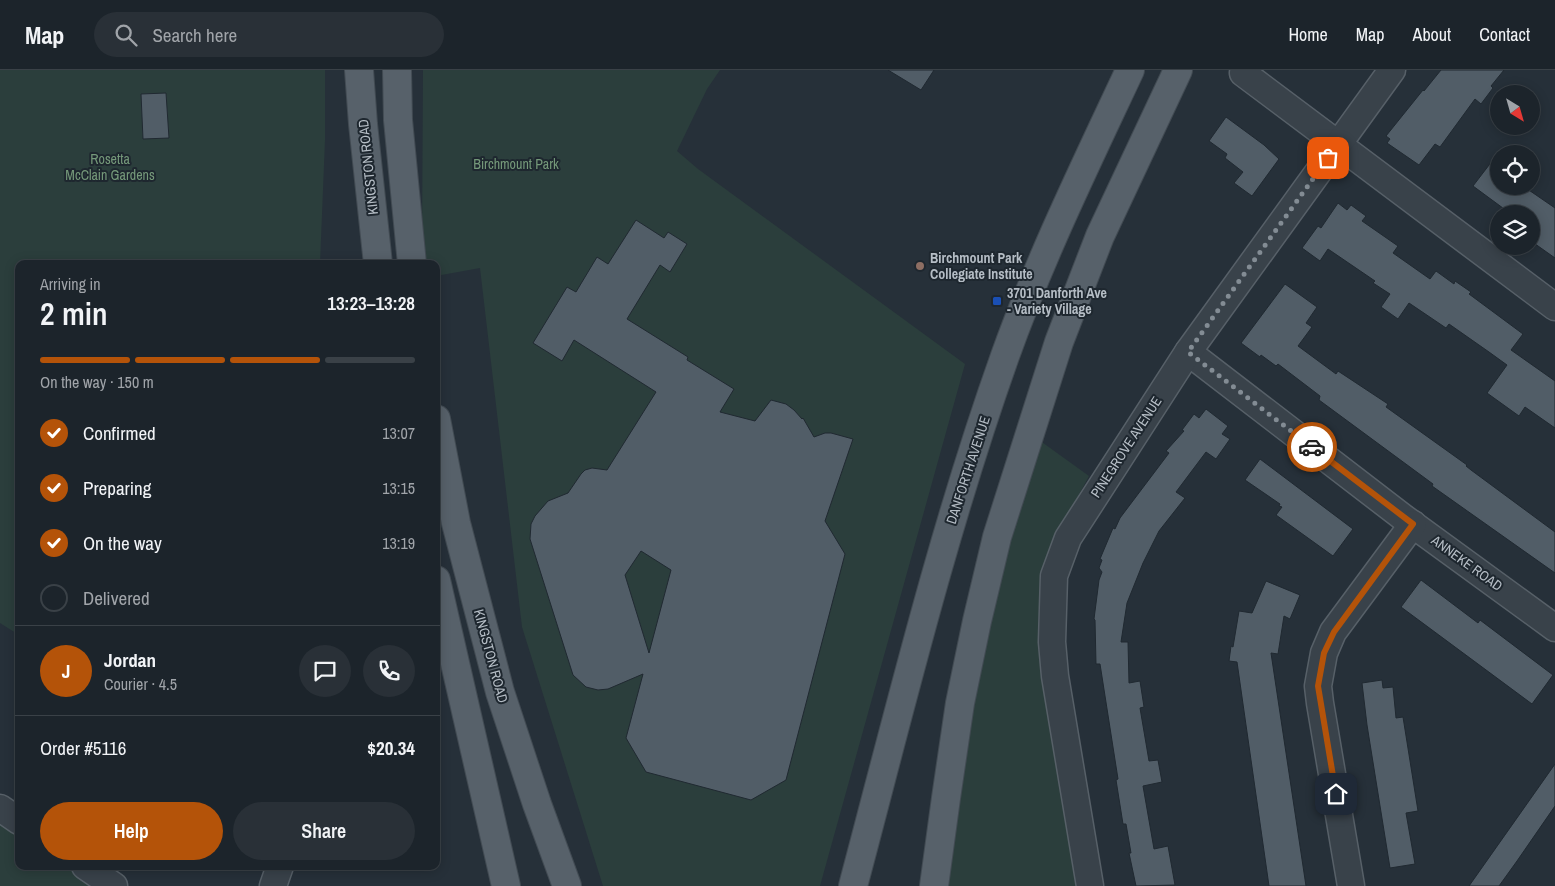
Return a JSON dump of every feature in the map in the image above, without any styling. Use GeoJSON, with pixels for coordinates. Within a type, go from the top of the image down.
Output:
{"type":"FeatureCollection","features":[{"type":"Feature","properties":{"kind":"main road","name":"KINGSTON ROAD"},"geometry":{"type":"LineString","coordinates":[[359,70],[378,260]]}},
{"type":"Feature","properties":{"kind":"main road"},"geometry":{"type":"LineString","coordinates":[[397,70],[398,120],[412,260]]}},
{"type":"Feature","properties":{"kind":"main road","name":"DANFORTH AVENUE"},"geometry":{"type":"LineString","coordinates":[[853,886],[937,568],[969,461],[1005,356],[1036,278],[1070,199],[1130,70]]}},
{"type":"Feature","properties":{"kind":"main road"},"geometry":{"type":"LineString","coordinates":[[934,886],[960,703],[997,537],[1058,342],[1100,236],[1178,70]]}},
{"type":"Feature","properties":{"kind":"main road","name":"KINGSTON ROAD"},"geometry":{"type":"LineString","coordinates":[[440,440],[456,523],[500,692],[537,804],[567,886]]}},
{"type":"Feature","properties":{"kind":"main road"},"geometry":{"type":"LineString","coordinates":[[440,597],[506,886]]}},
{"type":"Feature","properties":{"kind":"street","name":"PINEGROVE AVENUE"},"geometry":{"type":"LineString","coordinates":[[1090,886],[1054,676],[1052,642],[1054,576],[1068,538],[1188,352],[1392,70]]}},
{"type":"Feature","properties":{"kind":"street"},"geometry":{"type":"LineString","coordinates":[[1243,73],[1555,307]]}},
{"type":"Feature","properties":{"kind":"street","name":"ANNEKE ROAD"},"geometry":{"type":"LineString","coordinates":[[1188,352],[1413,524],[1555,628]]}},
{"type":"Feature","properties":{"kind":"street"},"geometry":{"type":"LineString","coordinates":[[1351,886],[1318,686],[1324,653],[1334,632],[1413,524]]}},
{"type":"Feature","properties":{"kind":"street"},"geometry":{"type":"LineString","coordinates":[[0,808],[15,818]]}},
{"type":"Feature","properties":{"kind":"street"},"geometry":{"type":"LineString","coordinates":[[91,870],[114,886]]}},
{"type":"Feature","properties":{"kind":"street"},"geometry":{"type":"LineString","coordinates":[[273,886],[279,870]]}},
{"type":"Feature","properties":{"kind":"green space","name":"Rosetta McClain Gardens"},"geometry":{"type":"Polygon","coordinates":[[[0,70],[325,70],[325,140],[320,260],[15,260],[15,632],[0,623],[0,70]]]}},
{"type":"Feature","properties":{"kind":"green space","name":"Birchmount Park"},"geometry":{"type":"Polygon","coordinates":[[[423,70],[720,70],[707,89],[677,151],[698,169],[965,364],[820,886],[603,886],[522,627],[480,268],[440,275],[440,260],[424,260],[422,244],[423,70]]]}},
{"type":"Feature","properties":{"kind":"green space"},"geometry":{"type":"Polygon","coordinates":[[[1039,440],[1089,476],[1060,530],[1042,585],[1040,664],[1077,886],[946,886],[976,686],[1009,541],[1039,440]]]}},
{"type":"Feature","properties":{"kind":"green space"},"geometry":{"type":"Polygon","coordinates":[[[0,816],[15,826],[15,870],[76,870],[98,886],[0,886],[0,816]]]}},
{"type":"Feature","properties":{"kind":"building"},"geometry":{"type":"Polygon","coordinates":[[[888,70],[934,70],[921,90],[888,70]]]}},
{"type":"Feature","properties":{"kind":"building"},"geometry":{"type":"Polygon","coordinates":[[[1441,70],[1504,70],[1490,85],[1490,92],[1481,104],[1475,99],[1440,147],[1435,144],[1419,165],[1387,143],[1390,139],[1386,136],[1441,70]]]}},
{"type":"Feature","properties":{"kind":"building"},"geometry":{"type":"Polygon","coordinates":[[[166,93],[169,138],[143,139],[141,94],[166,93]]]}},
{"type":"Feature","properties":{"kind":"building"},"geometry":{"type":"Polygon","coordinates":[[[1226,117],[1264,145],[1279,159],[1252,196],[1234,183],[1243,172],[1225,158],[1227,154],[1209,141],[1226,117]]]}},
{"type":"Feature","properties":{"kind":"building"},"geometry":{"type":"Polygon","coordinates":[[[1490,164],[1490,195],[1536,195],[1555,208],[1555,258],[1540,247],[1540,205],[1499,205],[1473,186],[1490,164]]]}},
{"type":"Feature","properties":{"kind":"building"},"geometry":{"type":"Polygon","coordinates":[[[1338,203],[1347,210],[1351,205],[1366,216],[1362,221],[1398,246],[1393,253],[1430,279],[1436,271],[1454,284],[1455,281],[1471,292],[1469,294],[1523,334],[1511,350],[1555,381],[1555,428],[1525,407],[1519,416],[1487,393],[1507,365],[1489,352],[1449,324],[1446,328],[1409,303],[1398,319],[1381,307],[1390,294],[1373,283],[1375,281],[1328,249],[1320,261],[1302,248],[1318,226],[1321,228],[1338,203]]]}},
{"type":"Feature","properties":{"kind":"building"},"geometry":{"type":"Polygon","coordinates":[[[636,220],[664,238],[668,232],[687,244],[670,272],[660,265],[627,319],[688,357],[687,360],[734,389],[720,412],[755,421],[771,400],[786,404],[794,410],[803,418],[814,437],[831,433],[853,439],[825,521],[845,554],[786,780],[751,800],[646,772],[626,738],[643,674],[608,689],[598,690],[586,687],[573,675],[530,539],[531,524],[535,516],[548,501],[568,493],[585,470],[592,468],[607,470],[656,392],[574,340],[562,361],[533,343],[567,287],[576,292],[597,257],[608,264],[636,220]],[[641,551],[625,575],[649,653],[671,570],[641,551]]]}},
{"type":"Feature","properties":{"kind":"building"},"geometry":{"type":"Polygon","coordinates":[[[1285,284],[1317,307],[1306,323],[1312,327],[1298,346],[1336,374],[1338,371],[1388,404],[1386,407],[1467,465],[1471,470],[1555,532],[1555,573],[1432,486],[1433,484],[1319,400],[1320,396],[1278,364],[1276,366],[1261,355],[1260,357],[1241,343],[1285,284]]]}},
{"type":"Feature","properties":{"kind":"building"},"geometry":{"type":"Polygon","coordinates":[[[1206,409],[1228,426],[1222,434],[1230,439],[1216,459],[1206,452],[1176,492],[1185,498],[1159,531],[1143,563],[1127,603],[1121,642],[1128,642],[1129,683],[1140,681],[1144,707],[1140,708],[1149,761],[1158,760],[1162,782],[1143,786],[1154,849],[1168,846],[1175,885],[1136,886],[1129,853],[1131,853],[1126,824],[1123,824],[1100,664],[1096,664],[1094,619],[1099,580],[1102,572],[1099,568],[1102,560],[1100,559],[1113,528],[1115,529],[1120,518],[1169,453],[1166,451],[1184,431],[1182,430],[1194,414],[1199,418],[1206,409]]]}},
{"type":"Feature","properties":{"kind":"building"},"geometry":{"type":"Polygon","coordinates":[[[1260,459],[1353,529],[1333,556],[1276,515],[1282,507],[1279,506],[1280,504],[1245,480],[1260,459]]]}},
{"type":"Feature","properties":{"kind":"building"},"geometry":{"type":"Polygon","coordinates":[[[1421,580],[1478,623],[1480,620],[1553,675],[1532,704],[1401,607],[1421,580]]]}},
{"type":"Feature","properties":{"kind":"building"},"geometry":{"type":"Polygon","coordinates":[[[1266,581],[1300,595],[1290,619],[1284,616],[1278,654],[1271,653],[1306,886],[1269,886],[1237,662],[1229,661],[1239,611],[1252,613],[1266,581]]]}},
{"type":"Feature","properties":{"kind":"building"},"geometry":{"type":"Polygon","coordinates":[[[1382,680],[1383,688],[1393,687],[1396,718],[1403,717],[1418,811],[1406,813],[1415,864],[1390,868],[1362,683],[1382,680]]]}},
{"type":"Feature","properties":{"kind":"building"},"geometry":{"type":"Polygon","coordinates":[[[1555,764],[1555,806],[1517,861],[1499,886],[1469,886],[1555,764]]]}},
{"type":"Feature","properties":{"kind":"way so far"},"geometry":{"type":"LineString","coordinates":[[1312,447],[1188,352],[1328,158]]}},
{"type":"Feature","properties":{"kind":"place","name":"Birchmount Park Collegiate Institute"},"geometry":{"type":"Point","coordinates":[920,266]}},
{"type":"Feature","properties":{"kind":"place","name":"3701 Danforth Ave - Variety Village"},"geometry":{"type":"Point","coordinates":[997,301]}},
{"type":"Feature","properties":{"kind":"route"},"geometry":{"type":"LineString","coordinates":[[1312,447],[1413,524],[1334,632],[1324,653],[1318,686],[1336,794]]}}]}
